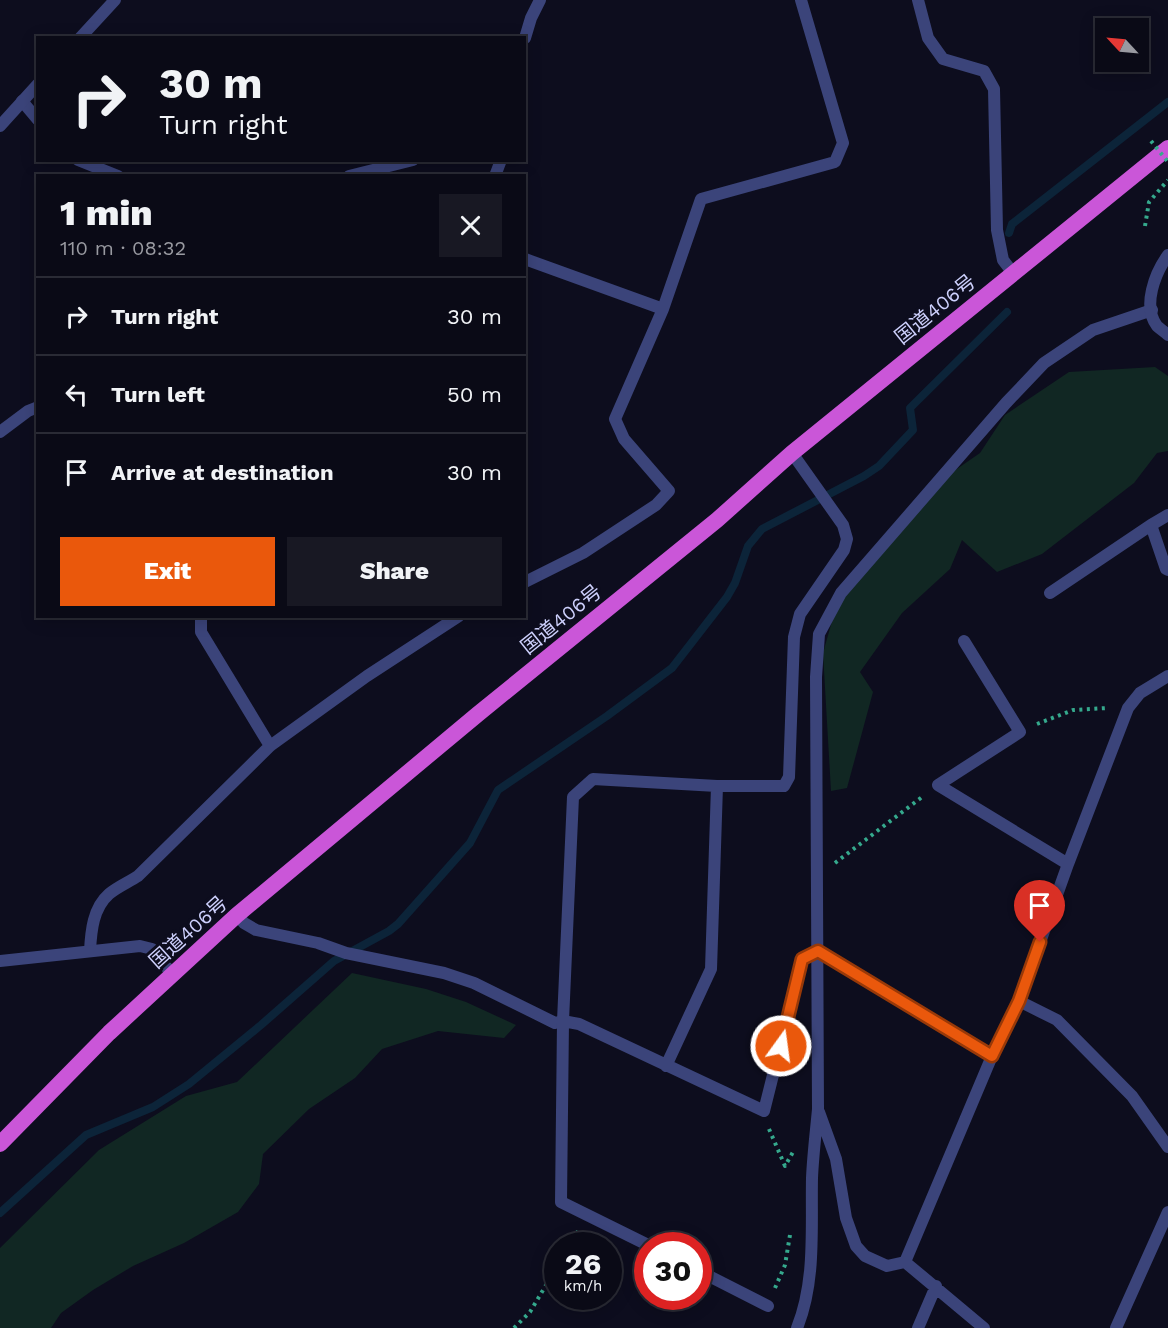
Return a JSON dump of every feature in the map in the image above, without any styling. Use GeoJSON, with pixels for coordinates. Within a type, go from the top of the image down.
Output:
{"type":"FeatureCollection","features":[{"type":"Feature","properties":{"kind":"highway","name":"国道406号"},"geometry":{"type":"LineString","coordinates":[[0,1144],[101,1041],[237,915],[478,714],[717,520],[792,453],[1168,148]]}},
{"type":"Feature","properties":{"kind":"street"},"geometry":{"type":"LineString","coordinates":[[82,36],[115,0]]}},
{"type":"Feature","properties":{"kind":"street"},"geometry":{"type":"LineString","coordinates":[[526,36],[540,0]]}},
{"type":"Feature","properties":{"kind":"street"},"geometry":{"type":"LineString","coordinates":[[526,582],[583,553],[656,505],[669,491],[624,439],[615,419],[663,309],[701,199],[835,162],[843,143],[801,0]]}},
{"type":"Feature","properties":{"kind":"street"},"geometry":{"type":"LineString","coordinates":[[918,0],[928,38],[943,59],[984,71],[994,89],[997,230],[1003,260],[1013,273]]}},
{"type":"Feature","properties":{"kind":"street"},"geometry":{"type":"LineString","coordinates":[[0,126],[36,86]]}},
{"type":"Feature","properties":{"kind":"street"},"geometry":{"type":"LineString","coordinates":[[22,101],[36,118]]}},
{"type":"Feature","properties":{"kind":"street"},"geometry":{"type":"LineString","coordinates":[[83,162],[113,174]]}},
{"type":"Feature","properties":{"kind":"street"},"geometry":{"type":"LineString","coordinates":[[357,174],[405,162]]}},
{"type":"Feature","properties":{"kind":"street"},"geometry":{"type":"LineString","coordinates":[[1168,255],[1154,279],[1151,294],[1156,324],[1168,335]]}},
{"type":"Feature","properties":{"kind":"street"},"geometry":{"type":"LineString","coordinates":[[526,259],[663,309]]}},
{"type":"Feature","properties":{"kind":"street"},"geometry":{"type":"LineString","coordinates":[[797,1328],[805,1308],[810,1270],[812,1174],[818,1108],[816,677],[819,634],[841,592],[1006,403],[1044,363],[1093,330],[1152,310]]}},
{"type":"Feature","properties":{"kind":"street"},"geometry":{"type":"LineString","coordinates":[[0,431],[36,408]]}},
{"type":"Feature","properties":{"kind":"street"},"geometry":{"type":"LineString","coordinates":[[634,1238],[561,1202],[563,1021],[573,797],[593,779],[717,786],[784,786],[789,777],[794,637],[800,614],[844,550],[847,539],[843,525],[792,453]]}},
{"type":"Feature","properties":{"kind":"street"},"geometry":{"type":"LineString","coordinates":[[1050,593],[1168,515]]}},
{"type":"Feature","properties":{"kind":"street"},"geometry":{"type":"LineString","coordinates":[[1151,525],[1168,570]]}},
{"type":"Feature","properties":{"kind":"street"},"geometry":{"type":"LineString","coordinates":[[201,618],[201,632],[270,746]]}},
{"type":"Feature","properties":{"kind":"street"},"geometry":{"type":"LineString","coordinates":[[90,951],[94,919],[102,902],[111,892],[138,876],[270,746],[367,676],[456,618]]}},
{"type":"Feature","properties":{"kind":"street"},"geometry":{"type":"LineString","coordinates":[[964,641],[1020,732],[938,785],[1068,864]]}},
{"type":"Feature","properties":{"kind":"street"},"geometry":{"type":"LineString","coordinates":[[905,1262],[992,1056],[1019,1001],[1068,864],[1128,708],[1140,693],[1168,676]]}},
{"type":"Feature","properties":{"kind":"street"},"geometry":{"type":"LineString","coordinates":[[666,1066],[711,969],[717,786]]}},
{"type":"Feature","properties":{"kind":"street"},"geometry":{"type":"LineString","coordinates":[[237,915],[244,923],[256,930],[318,943],[346,953],[444,973],[474,983],[555,1023],[563,1021],[579,1024],[764,1111],[802,959],[818,951]]}},
{"type":"Feature","properties":{"kind":"street"},"geometry":{"type":"LineString","coordinates":[[0,961],[140,946],[152,949],[172,974]]}},
{"type":"Feature","properties":{"kind":"street"},"geometry":{"type":"LineString","coordinates":[[818,951],[992,1056]]}},
{"type":"Feature","properties":{"kind":"street"},"geometry":{"type":"LineString","coordinates":[[1019,1001],[1057,1020],[1132,1096],[1168,1147]]}},
{"type":"Feature","properties":{"kind":"street"},"geometry":{"type":"LineString","coordinates":[[818,1108],[837,1159],[846,1218],[856,1246],[865,1256],[886,1266],[905,1262],[984,1328]]}},
{"type":"Feature","properties":{"kind":"street"},"geometry":{"type":"LineString","coordinates":[[1116,1328],[1168,1212]]}},
{"type":"Feature","properties":{"kind":"street"},"geometry":{"type":"LineString","coordinates":[[712,1278],[768,1306]]}},
{"type":"Feature","properties":{"kind":"street"},"geometry":{"type":"LineString","coordinates":[[918,1328],[936,1286]]}},
{"type":"Feature","properties":{"kind":"path"},"geometry":{"type":"LineString","coordinates":[[1151,141],[1168,162]]}},
{"type":"Feature","properties":{"kind":"path"},"geometry":{"type":"LineString","coordinates":[[1145,226],[1149,201],[1168,180]]}},
{"type":"Feature","properties":{"kind":"path"},"geometry":{"type":"LineString","coordinates":[[1020,732],[1073,710],[1128,708]]}},
{"type":"Feature","properties":{"kind":"path"},"geometry":{"type":"LineString","coordinates":[[818,876],[938,785]]}},
{"type":"Feature","properties":{"kind":"path"},"geometry":{"type":"LineString","coordinates":[[764,1111],[766,1123],[785,1166],[796,1147]]}},
{"type":"Feature","properties":{"kind":"path"},"geometry":{"type":"LineString","coordinates":[[768,1306],[784,1265],[790,1232]]}},
{"type":"Feature","properties":{"kind":"path"},"geometry":{"type":"LineString","coordinates":[[514,1328],[530,1312],[544,1288]]}},
{"type":"Feature","properties":{"kind":"green space"},"geometry":{"type":"Polygon","coordinates":[[[1155,367],[1168,376],[1168,451],[1157,453],[1134,483],[1042,554],[997,572],[962,540],[950,569],[902,613],[860,672],[873,692],[847,788],[831,791],[823,653],[836,607],[938,482],[980,453],[1005,415],[1069,372],[1155,367]]]}},
{"type":"Feature","properties":{"kind":"green space"},"geometry":{"type":"Polygon","coordinates":[[[352,973],[426,989],[466,1002],[516,1025],[504,1038],[438,1031],[382,1049],[355,1078],[309,1109],[263,1154],[259,1184],[238,1212],[184,1243],[133,1266],[93,1290],[61,1313],[51,1328],[0,1328],[0,1248],[99,1150],[186,1096],[237,1082],[352,973]]]}},
{"type":"Feature","properties":{"kind":"waterway"},"geometry":{"type":"LineString","coordinates":[[1009,233],[1012,224],[1168,102]]}},
{"type":"Feature","properties":{"kind":"waterway"},"geometry":{"type":"LineString","coordinates":[[0,1213],[86,1135],[153,1107],[189,1084],[334,961],[398,924],[470,843],[498,790],[607,716],[672,668],[727,597],[735,583],[748,546],[762,529],[879,466],[913,430],[910,408],[1007,312]]}},
{"type":"Feature","properties":{"kind":"route"},"geometry":{"type":"LineString","coordinates":[[781,1046],[802,959],[818,951],[992,1056],[1019,1001],[1040,942]]}}]}
